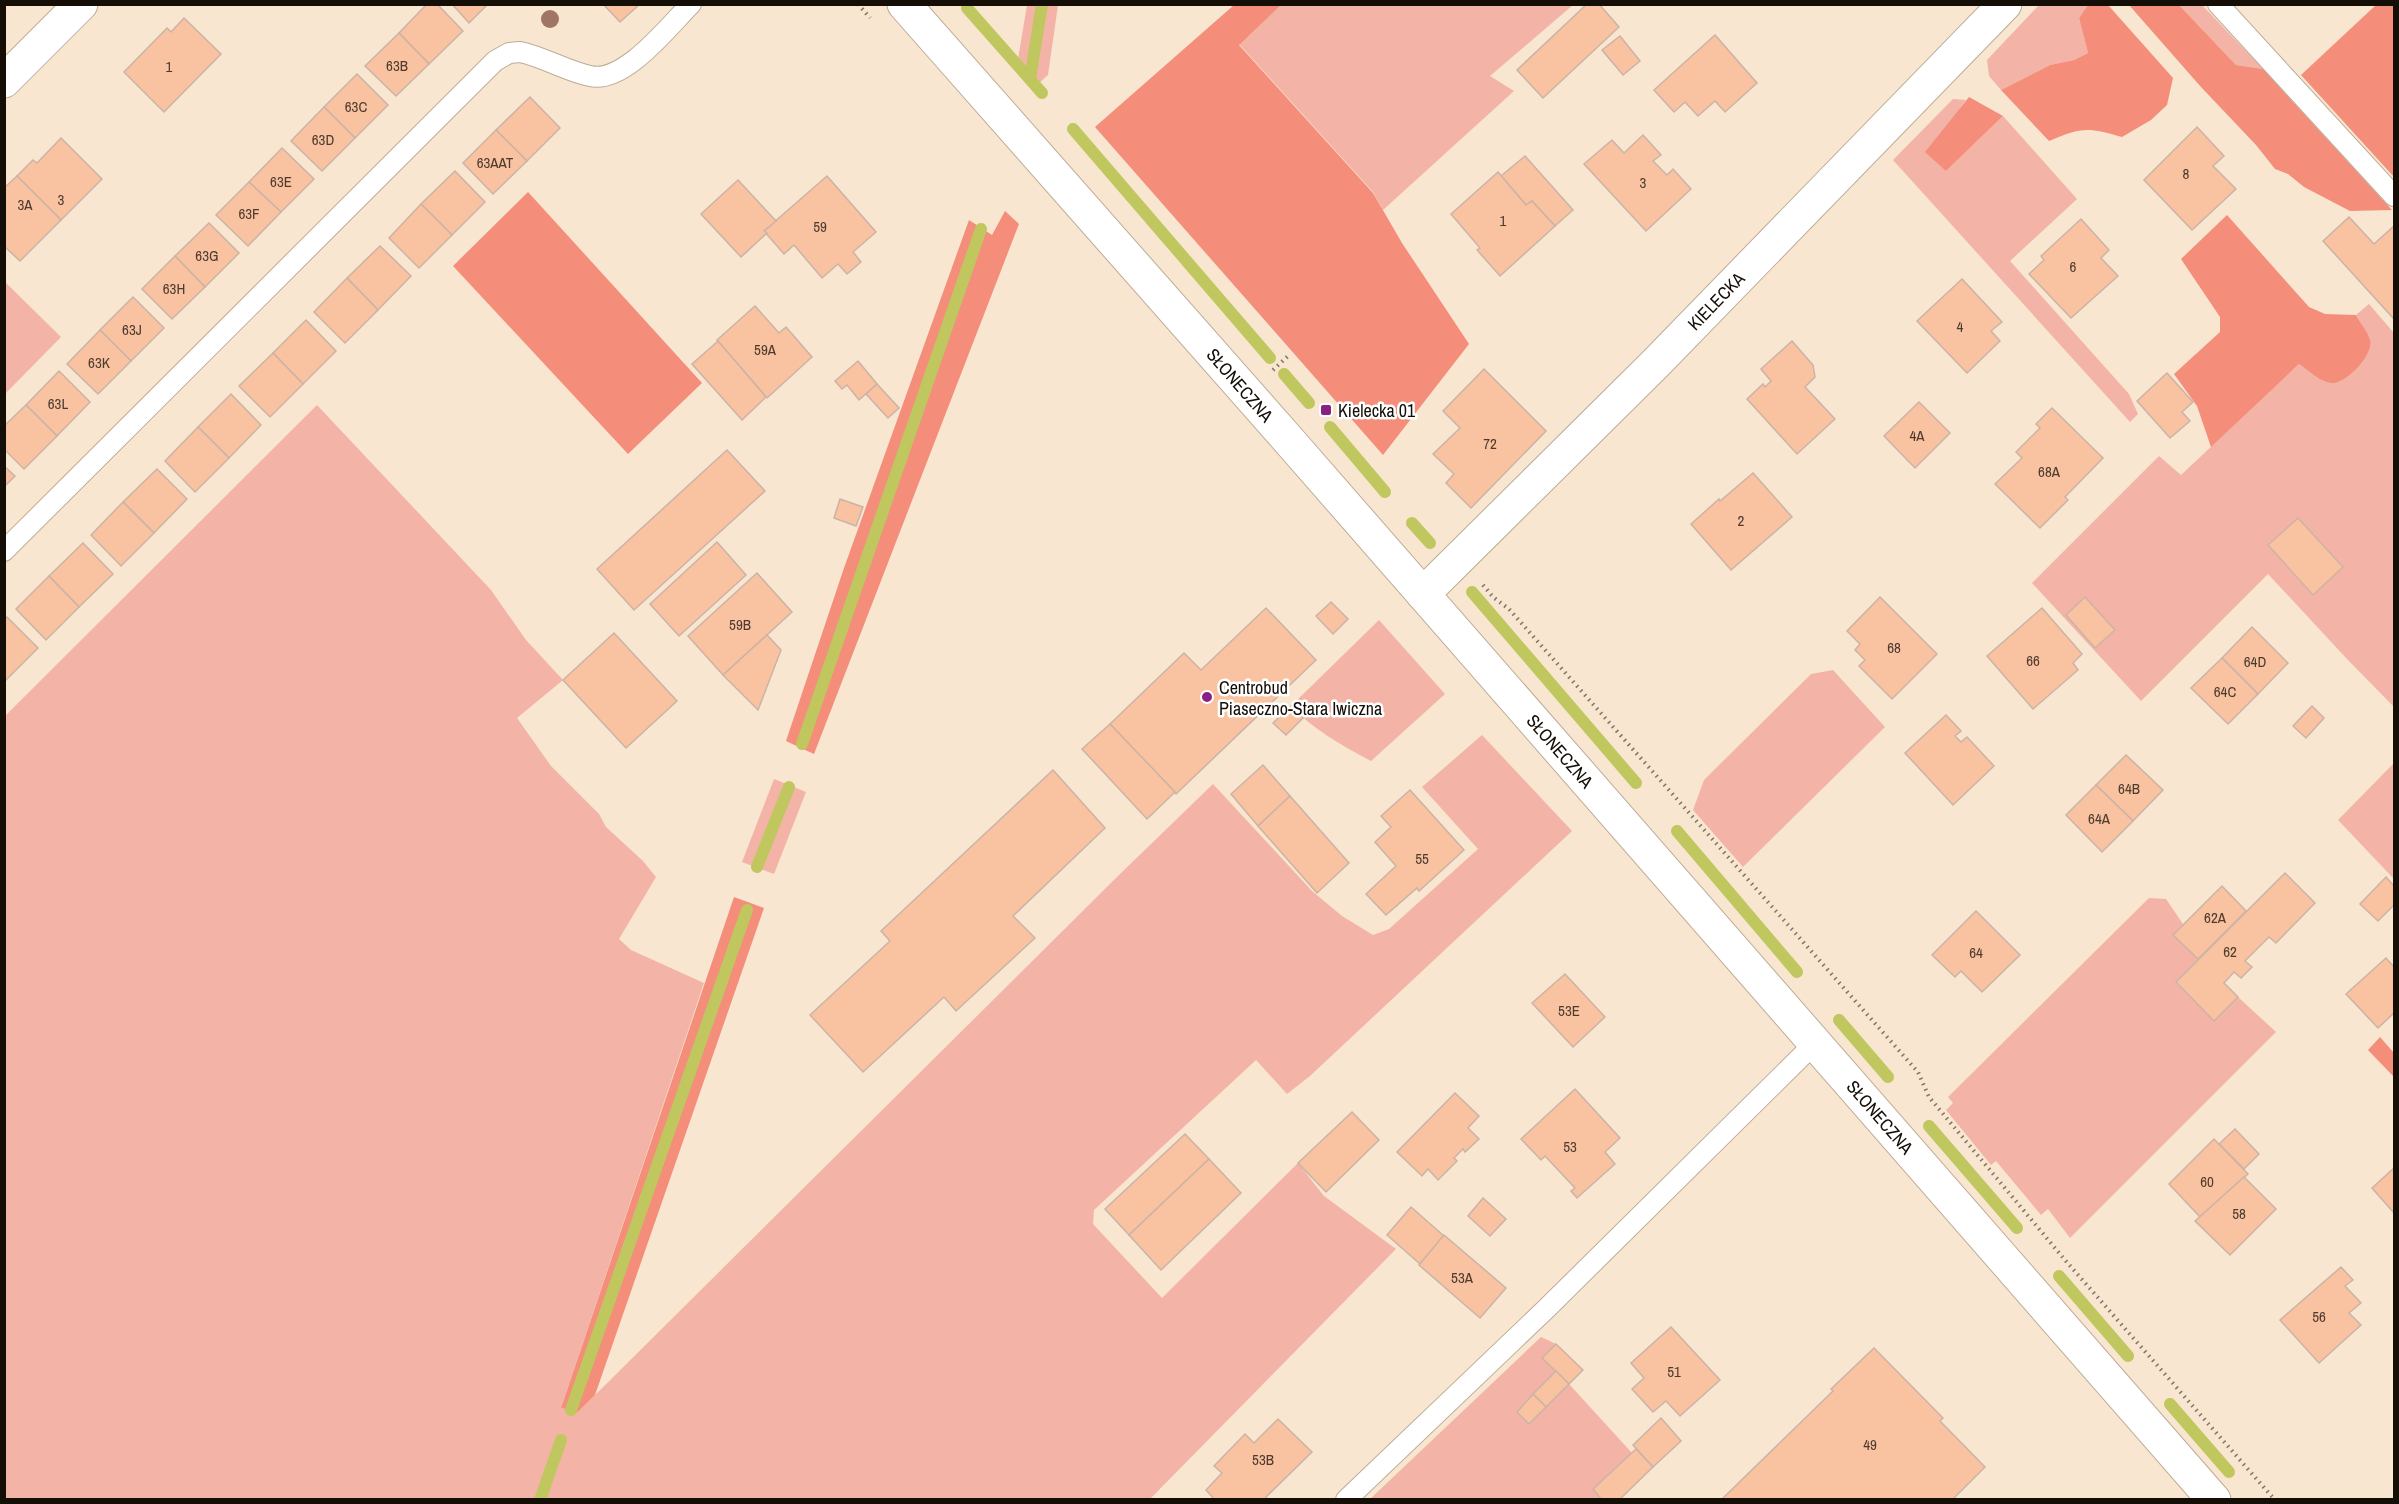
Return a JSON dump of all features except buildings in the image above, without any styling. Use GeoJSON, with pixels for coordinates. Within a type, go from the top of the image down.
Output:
{"type":"FeatureCollection","features":[{"type":"Feature","properties":{"kind":"main road"},"geometry":{"type":"LineString","coordinates":[[4,81],[81,4]]}},
{"type":"Feature","properties":{"kind":"main road","name":"SŁONECZNA"},"geometry":{"type":"LineString","coordinates":[[904,4],[2214,1500]]}},
{"type":"Feature","properties":{"kind":"main road","name":"KIELECKA"},"geometry":{"type":"LineString","coordinates":[[1423,594],[1657,362],[2005,4]]}},
{"type":"Feature","properties":{"kind":"lane"},"geometry":{"type":"LineString","coordinates":[[4,552],[495,61],[509,53],[520,52],[586,75],[610,75],[629,65],[691,4]]}},
{"type":"Feature","properties":{"kind":"lane"},"geometry":{"type":"LineString","coordinates":[[2218,4],[2394,196]]}},
{"type":"Feature","properties":{"kind":"lane"},"geometry":{"type":"LineString","coordinates":[[1346,1500],[1546,1310],[1815,1043]]}},
{"type":"Feature","properties":{"kind":"path"},"geometry":{"type":"LineString","coordinates":[[1461,558],[1493,597],[1509,609],[1918,1072],[1929,1097],[2049,1241],[2275,1500]]}},
{"type":"Feature","properties":{"kind":"shaded area"},"geometry":{"type":"Polygon","coordinates":[[[2089,4],[2108,5],[2173,78],[2167,105],[2151,120],[2122,137],[2101,131],[2085,130],[2069,133],[2049,141],[2001,90],[2050,65],[2074,60],[2088,53],[2079,18],[2089,4]]]}},
{"type":"Feature","properties":{"kind":"shaded area"},"geometry":{"type":"Polygon","coordinates":[[[1027,5],[1058,5],[1048,75],[1039,83],[1018,59],[1027,5]]]}},
{"type":"Feature","properties":{"kind":"shaded area"},"geometry":{"type":"Polygon","coordinates":[[[1234,5],[1281,5],[1239,45],[1373,193],[1402,243],[1469,344],[1383,455],[1095,127],[1234,5]]]}},
{"type":"Feature","properties":{"kind":"shaded area"},"geometry":{"type":"Polygon","coordinates":[[[1281,5],[1573,5],[1490,76],[1514,91],[1383,210],[1373,192],[1239,44],[1281,5]]]}},
{"type":"Feature","properties":{"kind":"shaded area"},"geometry":{"type":"Polygon","coordinates":[[[2039,5],[2089,5],[2079,18],[2088,53],[2074,60],[2050,65],[2001,90],[1989,76],[1987,60],[2039,5]]]}},
{"type":"Feature","properties":{"kind":"shaded area"},"geometry":{"type":"Polygon","coordinates":[[[2129,5],[2179,5],[2236,65],[2263,69],[2392,210],[2350,211],[2304,187],[2288,174],[2275,169],[2129,5]]]}},
{"type":"Feature","properties":{"kind":"shaded area"},"geometry":{"type":"Polygon","coordinates":[[[2179,5],[2202,5],[2263,69],[2236,65],[2179,5]]]}},
{"type":"Feature","properties":{"kind":"shaded area"},"geometry":{"type":"Polygon","coordinates":[[[2376,5],[2394,5],[2394,177],[2301,75],[2376,5]]]}},
{"type":"Feature","properties":{"kind":"shaded area"},"geometry":{"type":"Polygon","coordinates":[[[1969,97],[2003,116],[1946,171],[1925,152],[1969,97]]]}},
{"type":"Feature","properties":{"kind":"shaded area"},"geometry":{"type":"Polygon","coordinates":[[[1953,99],[1966,100],[1960,108],[1946,171],[2003,116],[2077,199],[2010,261],[2129,394],[2138,414],[2130,422],[1893,160],[1953,99]]]}},
{"type":"Feature","properties":{"kind":"shaded area"},"geometry":{"type":"Polygon","coordinates":[[[528,192],[702,383],[628,454],[453,266],[528,192]]]}},
{"type":"Feature","properties":{"kind":"shaded area"},"geometry":{"type":"Polygon","coordinates":[[[1005,211],[1019,224],[814,754],[786,741],[844,568],[969,220],[992,235],[1005,211]]]}},
{"type":"Feature","properties":{"kind":"shaded area"},"geometry":{"type":"Polygon","coordinates":[[[2227,215],[2309,307],[2325,314],[2356,315],[2369,337],[2370,346],[2358,367],[2338,382],[2323,381],[2299,364],[2211,447],[2197,406],[2174,374],[2220,332],[2220,317],[2181,259],[2227,215]]]}},
{"type":"Feature","properties":{"kind":"shaded area"},"geometry":{"type":"Polygon","coordinates":[[[4,281],[61,337],[5,394],[4,394],[4,281]]]}},
{"type":"Feature","properties":{"kind":"shaded area"},"geometry":{"type":"Polygon","coordinates":[[[2369,304],[2394,333],[2394,707],[2268,574],[2141,701],[2032,583],[2159,456],[2181,475],[2299,364],[2317,377],[2370,340],[2356,315],[2369,304]]]}},
{"type":"Feature","properties":{"kind":"shaded area"},"geometry":{"type":"Polygon","coordinates":[[[317,405],[491,590],[526,640],[563,680],[517,718],[551,766],[599,814],[606,827],[643,861],[656,877],[619,939],[631,950],[704,983],[561,1408],[578,1412],[1213,784],[1312,891],[1342,916],[1373,935],[1389,929],[1478,849],[1422,787],[1482,735],[1572,831],[1310,1076],[1287,1094],[1256,1060],[1094,1210],[1093,1224],[1162,1298],[1298,1163],[1324,1196],[1396,1249],[1150,1499],[5,1500],[5,716],[317,405]]]}},
{"type":"Feature","properties":{"kind":"shaded area"},"geometry":{"type":"Polygon","coordinates":[[[1379,620],[1445,694],[1371,761],[1328,736],[1291,706],[1379,620]]]}},
{"type":"Feature","properties":{"kind":"shaded area"},"geometry":{"type":"Polygon","coordinates":[[[1833,670],[1885,727],[1743,867],[1693,810],[1704,780],[1811,674],[1833,670]]]}},
{"type":"Feature","properties":{"kind":"shaded area"},"geometry":{"type":"Polygon","coordinates":[[[2394,763],[2394,879],[2338,820],[2394,763]]]}},
{"type":"Feature","properties":{"kind":"shaded area"},"geometry":{"type":"Polygon","coordinates":[[[774,779],[806,792],[774,874],[742,862],[774,779]]]}},
{"type":"Feature","properties":{"kind":"shaded area"},"geometry":{"type":"Polygon","coordinates":[[[734,897],[764,908],[595,1395],[578,1412],[561,1408],[734,897]]]}},
{"type":"Feature","properties":{"kind":"shaded area"},"geometry":{"type":"Polygon","coordinates":[[[2149,898],[2166,899],[2183,924],[2173,935],[2198,959],[2176,983],[2214,1020],[2238,997],[2276,1032],[2070,1238],[2048,1209],[2041,1215],[1996,1161],[1991,1165],[1946,1110],[1953,1103],[1948,1097],[2149,898]]]}},
{"type":"Feature","properties":{"kind":"shaded area"},"geometry":{"type":"Polygon","coordinates":[[[2380,1037],[2394,1053],[2394,1077],[2368,1050],[2380,1037]]]}},
{"type":"Feature","properties":{"kind":"shaded area"},"geometry":{"type":"Polygon","coordinates":[[[1541,1337],[1556,1344],[1542,1358],[1556,1371],[1517,1412],[1529,1424],[1569,1384],[1632,1453],[1593,1489],[1602,1499],[1369,1500],[1541,1337]]]}},
{"type":"Feature","properties":{"kind":"waterway"},"geometry":{"type":"LineString","coordinates":[[1030,79],[1042,4]]}},
{"type":"Feature","properties":{"kind":"waterway"},"geometry":{"type":"LineString","coordinates":[[967,8],[1042,93]]}},
{"type":"Feature","properties":{"kind":"waterway"},"geometry":{"type":"LineString","coordinates":[[1073,129],[1270,358]]}},
{"type":"Feature","properties":{"kind":"waterway"},"geometry":{"type":"LineString","coordinates":[[802,744],[981,229]]}},
{"type":"Feature","properties":{"kind":"waterway"},"geometry":{"type":"LineString","coordinates":[[1284,374],[1309,403]]}},
{"type":"Feature","properties":{"kind":"waterway"},"geometry":{"type":"LineString","coordinates":[[1330,427],[1385,492]]}},
{"type":"Feature","properties":{"kind":"waterway"},"geometry":{"type":"LineString","coordinates":[[1412,523],[1430,543]]}},
{"type":"Feature","properties":{"kind":"waterway"},"geometry":{"type":"LineString","coordinates":[[1472,592],[1636,783]]}},
{"type":"Feature","properties":{"kind":"waterway"},"geometry":{"type":"LineString","coordinates":[[757,867],[789,787]]}},
{"type":"Feature","properties":{"kind":"waterway"},"geometry":{"type":"LineString","coordinates":[[1677,831],[1797,972]]}},
{"type":"Feature","properties":{"kind":"waterway"},"geometry":{"type":"LineString","coordinates":[[571,1410],[747,910]]}},
{"type":"Feature","properties":{"kind":"waterway"},"geometry":{"type":"LineString","coordinates":[[1839,1020],[1888,1077]]}},
{"type":"Feature","properties":{"kind":"waterway"},"geometry":{"type":"LineString","coordinates":[[1929,1126],[2017,1228]]}},
{"type":"Feature","properties":{"kind":"waterway"},"geometry":{"type":"LineString","coordinates":[[2059,1276],[2128,1356]]}},
{"type":"Feature","properties":{"kind":"waterway"},"geometry":{"type":"LineString","coordinates":[[2170,1404],[2229,1472]]}},
{"type":"Feature","properties":{"kind":"waterway"},"geometry":{"type":"LineString","coordinates":[[540,1500],[561,1440]]}},
{"type":"Feature","properties":{"kind":"place","name":"Kielecka 01"},"geometry":{"type":"Point","coordinates":[1326,410]}},
{"type":"Feature","properties":{"kind":"place","name":"Centrobud Piaseczno-Stara Iwiczna"},"geometry":{"type":"Point","coordinates":[1207,697]}}]}
